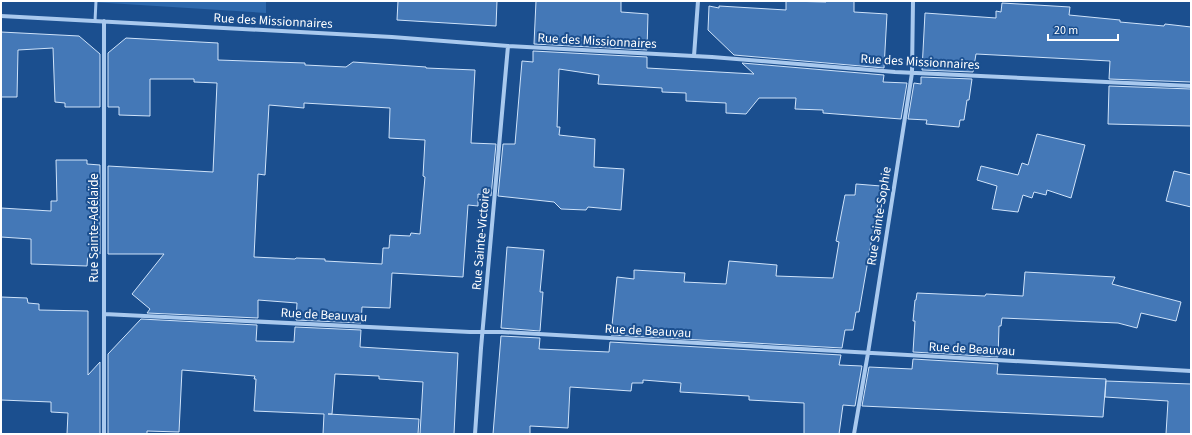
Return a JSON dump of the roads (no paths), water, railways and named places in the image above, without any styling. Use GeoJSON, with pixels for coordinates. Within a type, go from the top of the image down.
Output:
{"type":"FeatureCollection","features":[{"type":"Feature","properties":{"kind":"street"},"geometry":{"type":"LineString","coordinates":[[694,56],[698,1]]}},
{"type":"Feature","properties":{"kind":"street","name":"Rue Sainte-Sophie"},"geometry":{"type":"LineString","coordinates":[[854,434],[912,73],[913,1]]}},
{"type":"Feature","properties":{"kind":"street","name":"Rue des Missionnaires"},"geometry":{"type":"LineString","coordinates":[[1,16],[694,56],[912,73],[1191,86]]}},
{"type":"Feature","properties":{"kind":"street","name":"Rue Sainte-Adélaïde"},"geometry":{"type":"LineString","coordinates":[[104,22],[104,434]]}},
{"type":"Feature","properties":{"kind":"street","name":"Rue Sainte-Victoire"},"geometry":{"type":"LineString","coordinates":[[475,434],[508,46]]}},
{"type":"Feature","properties":{"kind":"street","name":"Rue de Beauvau"},"geometry":{"type":"LineString","coordinates":[[104,314],[502,332],[1191,371]]}},
{"type":"Feature","properties":{"kind":"lane"},"geometry":{"type":"LineString","coordinates":[[95,21],[96,1]]}}]}
